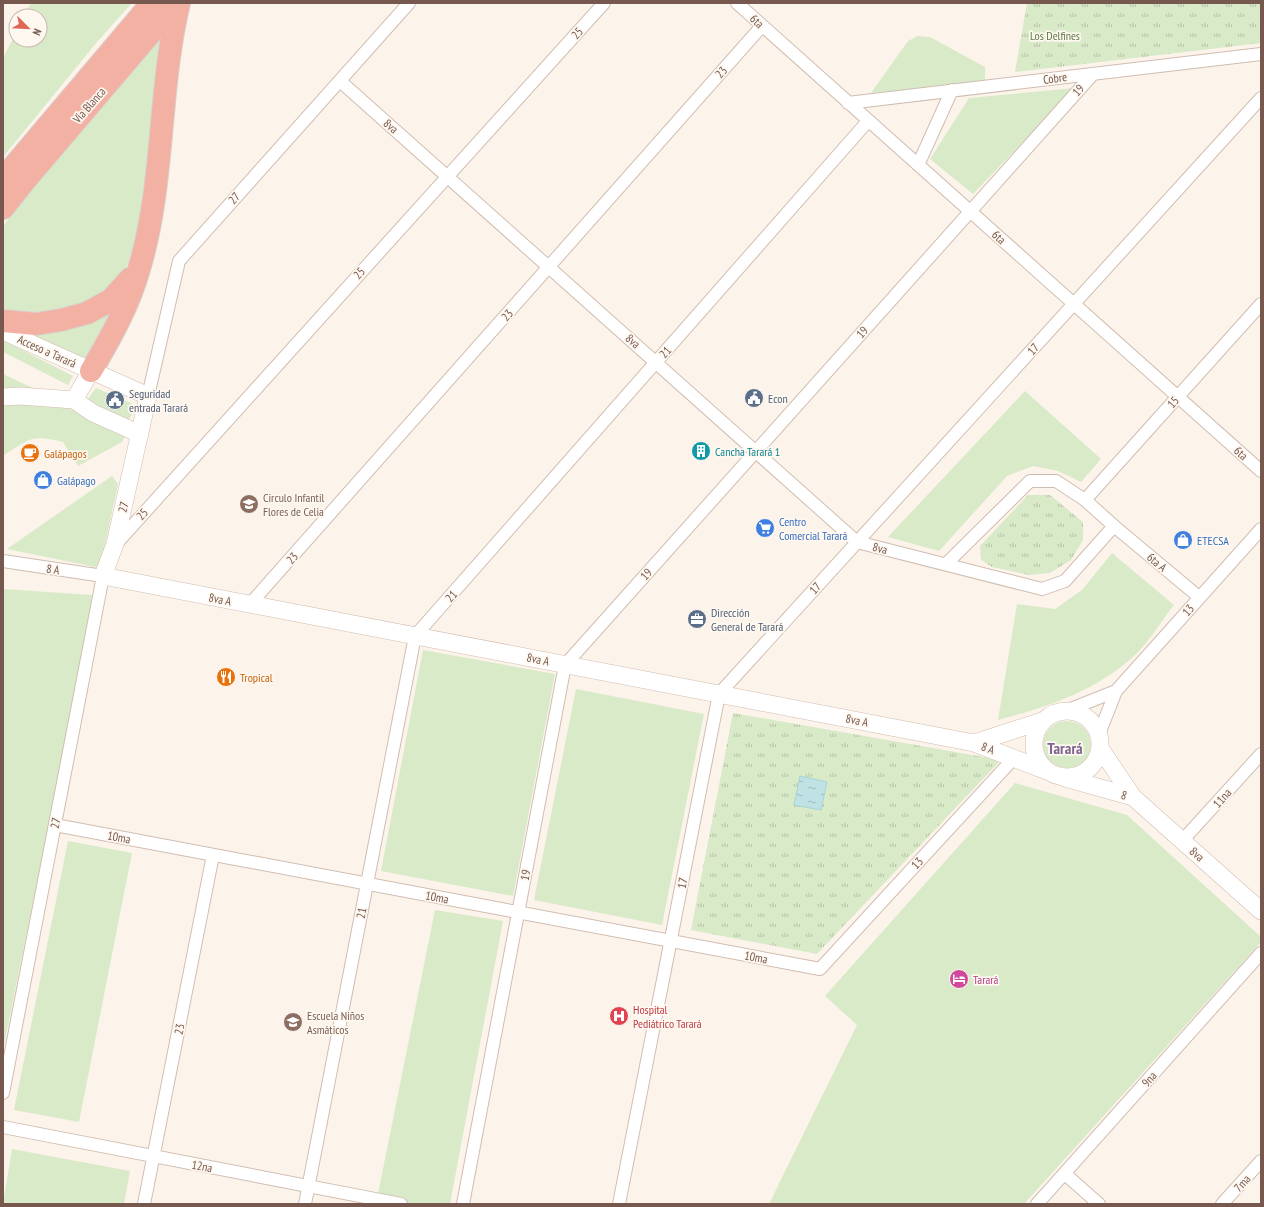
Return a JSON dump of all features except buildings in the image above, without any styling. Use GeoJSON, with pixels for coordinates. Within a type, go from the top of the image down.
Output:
{"type":"FeatureCollection","features":[{"type":"Feature","properties":{"kind":"highway","name":"Vía Blanca"},"geometry":{"type":"LineString","coordinates":[[3,179],[152,3]]}},
{"type":"Feature","properties":{"kind":"highway","name":"Vía Blanca"},"geometry":{"type":"LineString","coordinates":[[3,208],[26,179],[178,3]]}},
{"type":"Feature","properties":{"kind":"highway"},"geometry":{"type":"LineString","coordinates":[[91,370],[112,334],[139,270],[152,210],[167,79],[178,3]]}},
{"type":"Feature","properties":{"kind":"highway"},"geometry":{"type":"LineString","coordinates":[[3,321],[36,324],[61,320],[87,313],[110,300],[139,270]]}},
{"type":"Feature","properties":{"kind":"street","name":"27"},"geometry":{"type":"LineString","coordinates":[[3,1093],[103,576],[115,544],[178,261],[410,3]]}},
{"type":"Feature","properties":{"kind":"street","name":"25"},"geometry":{"type":"LineString","coordinates":[[115,544],[604,3]]}},
{"type":"Feature","properties":{"kind":"street","name":"6ta"},"geometry":{"type":"LineString","coordinates":[[737,3],[1261,471]]}},
{"type":"Feature","properties":{"kind":"street","name":"23"},"geometry":{"type":"LineString","coordinates":[[250,604],[762,26]]}},
{"type":"Feature","properties":{"kind":"street","name":"Cobre"},"geometry":{"type":"LineString","coordinates":[[848,103],[1261,54]]}},
{"type":"Feature","properties":{"kind":"street","name":"19"},"geometry":{"type":"LineString","coordinates":[[463,1204],[566,664],[1093,74]]}},
{"type":"Feature","properties":{"kind":"street","name":"8va"},"geometry":{"type":"LineString","coordinates":[[340,80],[858,542],[1042,589],[1066,581],[1114,526]]}},
{"type":"Feature","properties":{"kind":"street"},"geometry":{"type":"LineString","coordinates":[[918,165],[952,90]]}},
{"type":"Feature","properties":{"kind":"street","name":"17"},"geometry":{"type":"LineString","coordinates":[[619,1204],[719,694],[1261,98]]}},
{"type":"Feature","properties":{"kind":"street","name":"21"},"geometry":{"type":"LineString","coordinates":[[305,1204],[415,636],[868,120]]}},
{"type":"Feature","properties":{"kind":"street","name":"15"},"geometry":{"type":"LineString","coordinates":[[1085,500],[1261,304]]}},
{"type":"Feature","properties":{"kind":"street","name":"Acceso a Tarará"},"geometry":{"type":"LineString","coordinates":[[3,331],[148,396]]}},
{"type":"Feature","properties":{"kind":"street","name":"Acceso a Tarará"},"geometry":{"type":"LineString","coordinates":[[74,400],[91,370]]}},
{"type":"Feature","properties":{"kind":"street"},"geometry":{"type":"LineString","coordinates":[[3,397],[20,396],[74,400],[93,413],[140,434]]}},
{"type":"Feature","properties":{"kind":"street","name":"6ta A"},"geometry":{"type":"LineString","coordinates":[[946,564],[1030,481],[1056,481],[1085,500],[1199,597]]}},
{"type":"Feature","properties":{"kind":"street","name":"13"},"geometry":{"type":"LineString","coordinates":[[1099,741],[1116,691],[1261,529]]}},
{"type":"Feature","properties":{"kind":"street","name":"8 A"},"geometry":{"type":"LineString","coordinates":[[3,561],[103,576]]}},
{"type":"Feature","properties":{"kind":"street","name":"8va A"},"geometry":{"type":"LineString","coordinates":[[103,576],[974,743]]}},
{"type":"Feature","properties":{"kind":"street","name":"13"},"geometry":{"type":"LineString","coordinates":[[1068,710],[1116,691]]}},
{"type":"Feature","properties":{"kind":"street"},"geometry":{"type":"LineString","coordinates":[[1068,710],[1078,712],[1087,717],[1094,724],[1099,741],[1097,759],[1086,771],[1070,777],[1053,774],[1039,762],[1034,747],[1036,730],[1042,721],[1058,711],[1068,710]]}},
{"type":"Feature","properties":{"kind":"street","name":"8 A"},"geometry":{"type":"LineString","coordinates":[[974,743],[1042,721]]}},
{"type":"Feature","properties":{"kind":"street","name":"8"},"geometry":{"type":"LineString","coordinates":[[1099,741],[1133,797]]}},
{"type":"Feature","properties":{"kind":"street","name":"8 A"},"geometry":{"type":"LineString","coordinates":[[974,743],[1053,774]]}},
{"type":"Feature","properties":{"kind":"street","name":"11na"},"geometry":{"type":"LineString","coordinates":[[1182,841],[1261,754]]}},
{"type":"Feature","properties":{"kind":"street","name":"13"},"geometry":{"type":"LineString","coordinates":[[820,969],[1014,758]]}},
{"type":"Feature","properties":{"kind":"street","name":"8"},"geometry":{"type":"LineString","coordinates":[[1053,774],[1133,797]]}},
{"type":"Feature","properties":{"kind":"street","name":"8va"},"geometry":{"type":"LineString","coordinates":[[1133,797],[1261,911]]}},
{"type":"Feature","properties":{"kind":"street","name":"10ma"},"geometry":{"type":"LineString","coordinates":[[55,825],[820,969]]}},
{"type":"Feature","properties":{"kind":"street","name":"23"},"geometry":{"type":"LineString","coordinates":[[144,1204],[213,855]]}},
{"type":"Feature","properties":{"kind":"street","name":"9na"},"geometry":{"type":"LineString","coordinates":[[1037,1204],[1261,953]]}},
{"type":"Feature","properties":{"kind":"street","name":"12na"},"geometry":{"type":"LineString","coordinates":[[3,1128],[400,1204]]}},
{"type":"Feature","properties":{"kind":"street","name":"7ma"},"geometry":{"type":"LineString","coordinates":[[1222,1204],[1261,1161]]}},
{"type":"Feature","properties":{"kind":"street"},"geometry":{"type":"LineString","coordinates":[[1064,1174],[1099,1204]]}},
{"type":"Feature","properties":{"kind":"green space"},"geometry":{"type":"Polygon","coordinates":[[[31,3],[132,3],[97,42],[3,157],[3,58],[8,48],[48,48],[48,8],[28,8],[31,3]]]}},
{"type":"Feature","properties":{"kind":"green space","name":"Los Delfines"},"geometry":{"type":"Polygon","coordinates":[[[1027,3],[1261,3],[1261,43],[1015,72],[1027,3]]]}},
{"type":"Feature","properties":{"kind":"green space"},"geometry":{"type":"Polygon","coordinates":[[[160,32],[156,95],[141,229],[122,278],[91,304],[53,313],[3,313],[3,227],[34,178],[160,32]]]}},
{"type":"Feature","properties":{"kind":"green space"},"geometry":{"type":"Polygon","coordinates":[[[918,36],[930,37],[985,67],[985,82],[871,93],[908,41],[918,36]]]}},
{"type":"Feature","properties":{"kind":"green space"},"geometry":{"type":"Polygon","coordinates":[[[1075,88],[973,194],[930,159],[969,98],[1075,88]]]}},
{"type":"Feature","properties":{"kind":"green space"},"geometry":{"type":"Polygon","coordinates":[[[122,302],[86,357],[75,358],[10,328],[122,302]]]}},
{"type":"Feature","properties":{"kind":"green space"},"geometry":{"type":"Polygon","coordinates":[[[3,340],[73,376],[68,385],[3,352],[3,340]]]}},
{"type":"Feature","properties":{"kind":"green space"},"geometry":{"type":"Polygon","coordinates":[[[3,374],[37,390],[3,390],[3,374]]]}},
{"type":"Feature","properties":{"kind":"green space"},"geometry":{"type":"Polygon","coordinates":[[[96,388],[131,403],[133,413],[129,419],[118,418],[106,414],[91,403],[88,399],[96,388]]]}},
{"type":"Feature","properties":{"kind":"green space"},"geometry":{"type":"Polygon","coordinates":[[[1025,391],[1101,459],[1081,482],[1058,471],[1033,466],[1007,476],[939,551],[888,537],[1025,391]]]}},
{"type":"Feature","properties":{"kind":"green space"},"geometry":{"type":"Polygon","coordinates":[[[3,403],[63,406],[102,421],[126,435],[122,442],[78,466],[63,442],[44,438],[37,438],[25,442],[3,456],[3,403]]]}},
{"type":"Feature","properties":{"kind":"green space"},"geometry":{"type":"Polygon","coordinates":[[[112,476],[118,484],[100,568],[7,549],[112,476]]]}},
{"type":"Feature","properties":{"kind":"green space"},"geometry":{"type":"Polygon","coordinates":[[[1028,495],[1050,495],[1083,522],[1083,540],[1071,560],[1050,573],[1029,575],[992,567],[981,560],[980,546],[1028,495]]]}},
{"type":"Feature","properties":{"kind":"green space"},"geometry":{"type":"Polygon","coordinates":[[[1112,553],[1174,605],[1142,648],[1122,666],[1106,677],[1072,696],[998,720],[1017,604],[1055,609],[1082,590],[1112,553]]]}},
{"type":"Feature","properties":{"kind":"green space"},"geometry":{"type":"Polygon","coordinates":[[[3,589],[92,595],[85,644],[3,1050],[3,589]]]}},
{"type":"Feature","properties":{"kind":"green space"},"geometry":{"type":"Polygon","coordinates":[[[423,650],[555,674],[513,896],[381,871],[423,650]]]}},
{"type":"Feature","properties":{"kind":"green space"},"geometry":{"type":"Polygon","coordinates":[[[576,689],[704,714],[662,925],[534,900],[576,689]]]}},
{"type":"Feature","properties":{"kind":"green space"},"geometry":{"type":"Polygon","coordinates":[[[733,713],[1001,760],[817,954],[691,930],[733,713]]]}},
{"type":"Feature","properties":{"kind":"green space"},"geometry":{"type":"Polygon","coordinates":[[[1062,721],[1072,721],[1081,725],[1087,731],[1090,736],[1090,754],[1081,765],[1072,769],[1062,769],[1053,765],[1047,759],[1043,750],[1043,740],[1047,731],[1053,725],[1062,721]]]}},
{"type":"Feature","properties":{"kind":"green space"},"geometry":{"type":"Polygon","coordinates":[[[1015,783],[1127,815],[1261,937],[1261,942],[1024,1204],[769,1204],[857,1025],[825,996],[1015,783]]]}},
{"type":"Feature","properties":{"kind":"green space"},"geometry":{"type":"Polygon","coordinates":[[[68,841],[132,853],[79,1122],[14,1110],[68,841]]]}},
{"type":"Feature","properties":{"kind":"green space"},"geometry":{"type":"Polygon","coordinates":[[[435,910],[503,921],[450,1204],[376,1204],[435,910]]]}},
{"type":"Feature","properties":{"kind":"green space"},"geometry":{"type":"Polygon","coordinates":[[[12,1149],[130,1171],[124,1204],[3,1204],[12,1149]]]}},
{"type":"Feature","properties":{"kind":"water"},"geometry":{"type":"Polygon","coordinates":[[[800,776],[827,782],[821,810],[794,805],[800,776]]]}},
{"type":"Feature","properties":{"kind":"place","name":"Econ"},"geometry":{"type":"Point","coordinates":[754,398]}},
{"type":"Feature","properties":{"kind":"place","name":"Seguridad entrada Tarará"},"geometry":{"type":"Point","coordinates":[115,400]}},
{"type":"Feature","properties":{"kind":"place","name":"Cancha Tarará 1"},"geometry":{"type":"Point","coordinates":[701,451]}},
{"type":"Feature","properties":{"kind":"place","name":"Galápagos"},"geometry":{"type":"Point","coordinates":[30,453]}},
{"type":"Feature","properties":{"kind":"place","name":"Galápago"},"geometry":{"type":"Point","coordinates":[43,480]}},
{"type":"Feature","properties":{"kind":"place","name":"Circulo Infantil Flores de Celia"},"geometry":{"type":"Point","coordinates":[249,504]}},
{"type":"Feature","properties":{"kind":"place","name":"Centro Comercial Tarará"},"geometry":{"type":"Point","coordinates":[765,528]}},
{"type":"Feature","properties":{"kind":"place","name":"ETECSA"},"geometry":{"type":"Point","coordinates":[1183,540]}},
{"type":"Feature","properties":{"kind":"place","name":"Dirección General de Tarará"},"geometry":{"type":"Point","coordinates":[697,619]}},
{"type":"Feature","properties":{"kind":"place","name":"Tropical"},"geometry":{"type":"Point","coordinates":[226,677]}},
{"type":"Feature","properties":{"kind":"place","name":"Tarará"},"geometry":{"type":"Point","coordinates":[959,979]}},
{"type":"Feature","properties":{"kind":"place","name":"Hospital Pediátrico Tarará"},"geometry":{"type":"Point","coordinates":[619,1016]}},
{"type":"Feature","properties":{"kind":"place","name":"Escuela Niños Asmáticos"},"geometry":{"type":"Point","coordinates":[293,1022]}},
{"type":"Feature","properties":{"kind":"district","name":"Tarará"},"geometry":{"type":"Point","coordinates":[1065,748]}}]}
